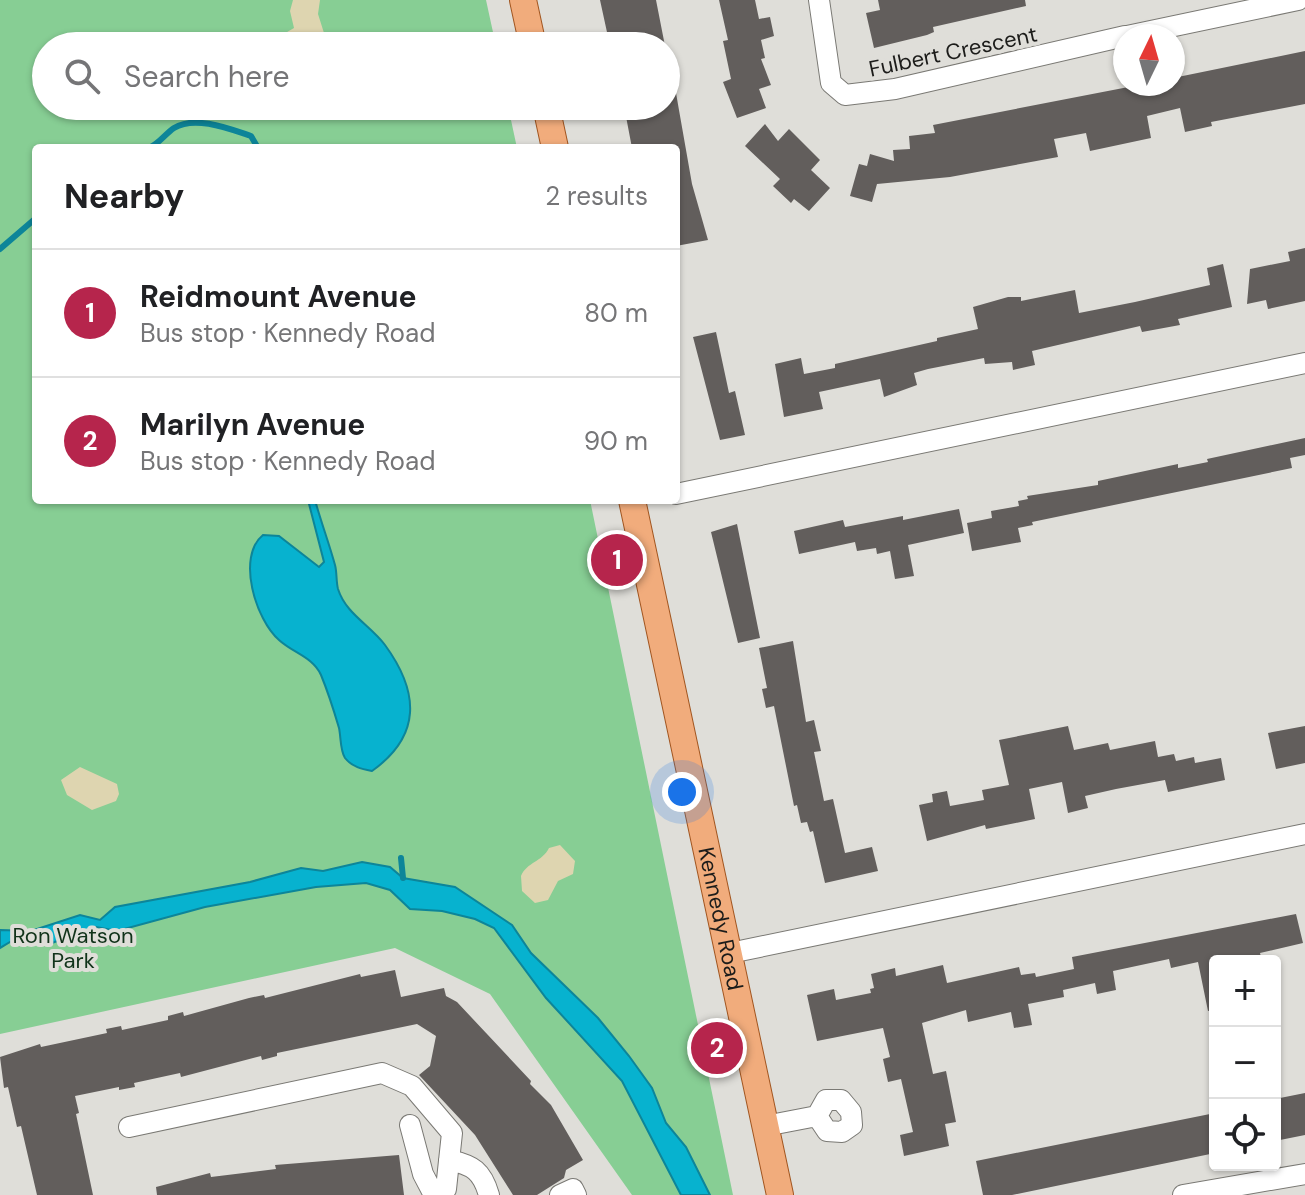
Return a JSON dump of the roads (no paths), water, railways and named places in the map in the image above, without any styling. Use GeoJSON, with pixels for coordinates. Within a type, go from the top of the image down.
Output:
{"type":"FeatureCollection","features":[{"type":"Feature","properties":{"kind":"main road"},"geometry":{"type":"LineString","coordinates":[[523,0],[530,32]]}},
{"type":"Feature","properties":{"kind":"main road"},"geometry":{"type":"LineString","coordinates":[[549,120],[554,144]]}},
{"type":"Feature","properties":{"kind":"main road","name":"Kennedy Road"},"geometry":{"type":"LineString","coordinates":[[639,504],[780,1195]]}},
{"type":"Feature","properties":{"kind":"street","name":"Fulbert Crescent"},"geometry":{"type":"LineString","coordinates":[[819,0],[831,83],[845,95],[895,89],[1113,39]]}},
{"type":"Feature","properties":{"kind":"street","name":"Fulbert Crescent"},"geometry":{"type":"LineString","coordinates":[[1161,24],[1207,8],[1298,0]]}},
{"type":"Feature","properties":{"kind":"street"},"geometry":{"type":"LineString","coordinates":[[680,493],[1305,363]]}},
{"type":"Feature","properties":{"kind":"street"},"geometry":{"type":"LineString","coordinates":[[730,953],[1305,834]]}},
{"type":"Feature","properties":{"kind":"street"},"geometry":{"type":"LineString","coordinates":[[129,1127],[382,1073],[412,1086],[452,1133],[446,1189],[437,1195],[423,1174],[410,1125]]}},
{"type":"Feature","properties":{"kind":"street"},"geometry":{"type":"LineString","coordinates":[[765,1126],[817,1116]]}},
{"type":"Feature","properties":{"kind":"street"},"geometry":{"type":"LineString","coordinates":[[449,1160],[472,1165],[484,1178],[489,1195]]}},
{"type":"Feature","properties":{"kind":"street"},"geometry":{"type":"LineString","coordinates":[[1183,1195],[1305,1174]]}},
{"type":"Feature","properties":{"kind":"street"},"geometry":{"type":"LineString","coordinates":[[560,1195],[573,1189],[576,1195]]}},
{"type":"Feature","properties":{"kind":"water"},"geometry":{"type":"Polygon","coordinates":[[[309,504],[316,504],[342,598],[385,645],[405,680],[410,713],[407,728],[388,758],[372,771],[354,766],[345,758],[339,728],[321,675],[313,664],[271,631],[252,588],[251,558],[255,545],[263,535],[279,536],[319,567],[324,562],[309,504]]]}},
{"type":"Feature","properties":{"kind":"water"},"geometry":{"type":"Polygon","coordinates":[[[362,862],[390,867],[403,878],[455,887],[512,925],[531,953],[598,1018],[629,1056],[652,1088],[666,1123],[686,1147],[710,1195],[681,1195],[622,1081],[546,998],[494,928],[475,919],[442,911],[410,909],[390,890],[366,883],[316,887],[205,907],[117,931],[96,927],[52,943],[10,942],[0,948],[0,930],[31,931],[80,915],[100,920],[115,907],[250,882],[301,868],[323,871],[362,862]]]}},
{"type":"Feature","properties":{"kind":"waterway"},"geometry":{"type":"LineString","coordinates":[[156,144],[174,128],[192,123],[233,130],[251,136],[256,144]]}},
{"type":"Feature","properties":{"kind":"waterway"},"geometry":{"type":"LineString","coordinates":[[0,249],[32,221]]}},
{"type":"Feature","properties":{"kind":"waterway"},"geometry":{"type":"LineString","coordinates":[[401,858],[403,878]]}},
{"type":"Feature","properties":{"kind":"place","name":"Reidmount Avenue"},"geometry":{"type":"Point","coordinates":[617,560]}},
{"type":"Feature","properties":{"kind":"place","name":"Marilyn Avenue"},"geometry":{"type":"Point","coordinates":[717,1048]}},
{"type":"Feature","properties":{"kind":"park label","name":"Ron Watson Park"},"geometry":{"type":"Point","coordinates":[73,948]}}]}
